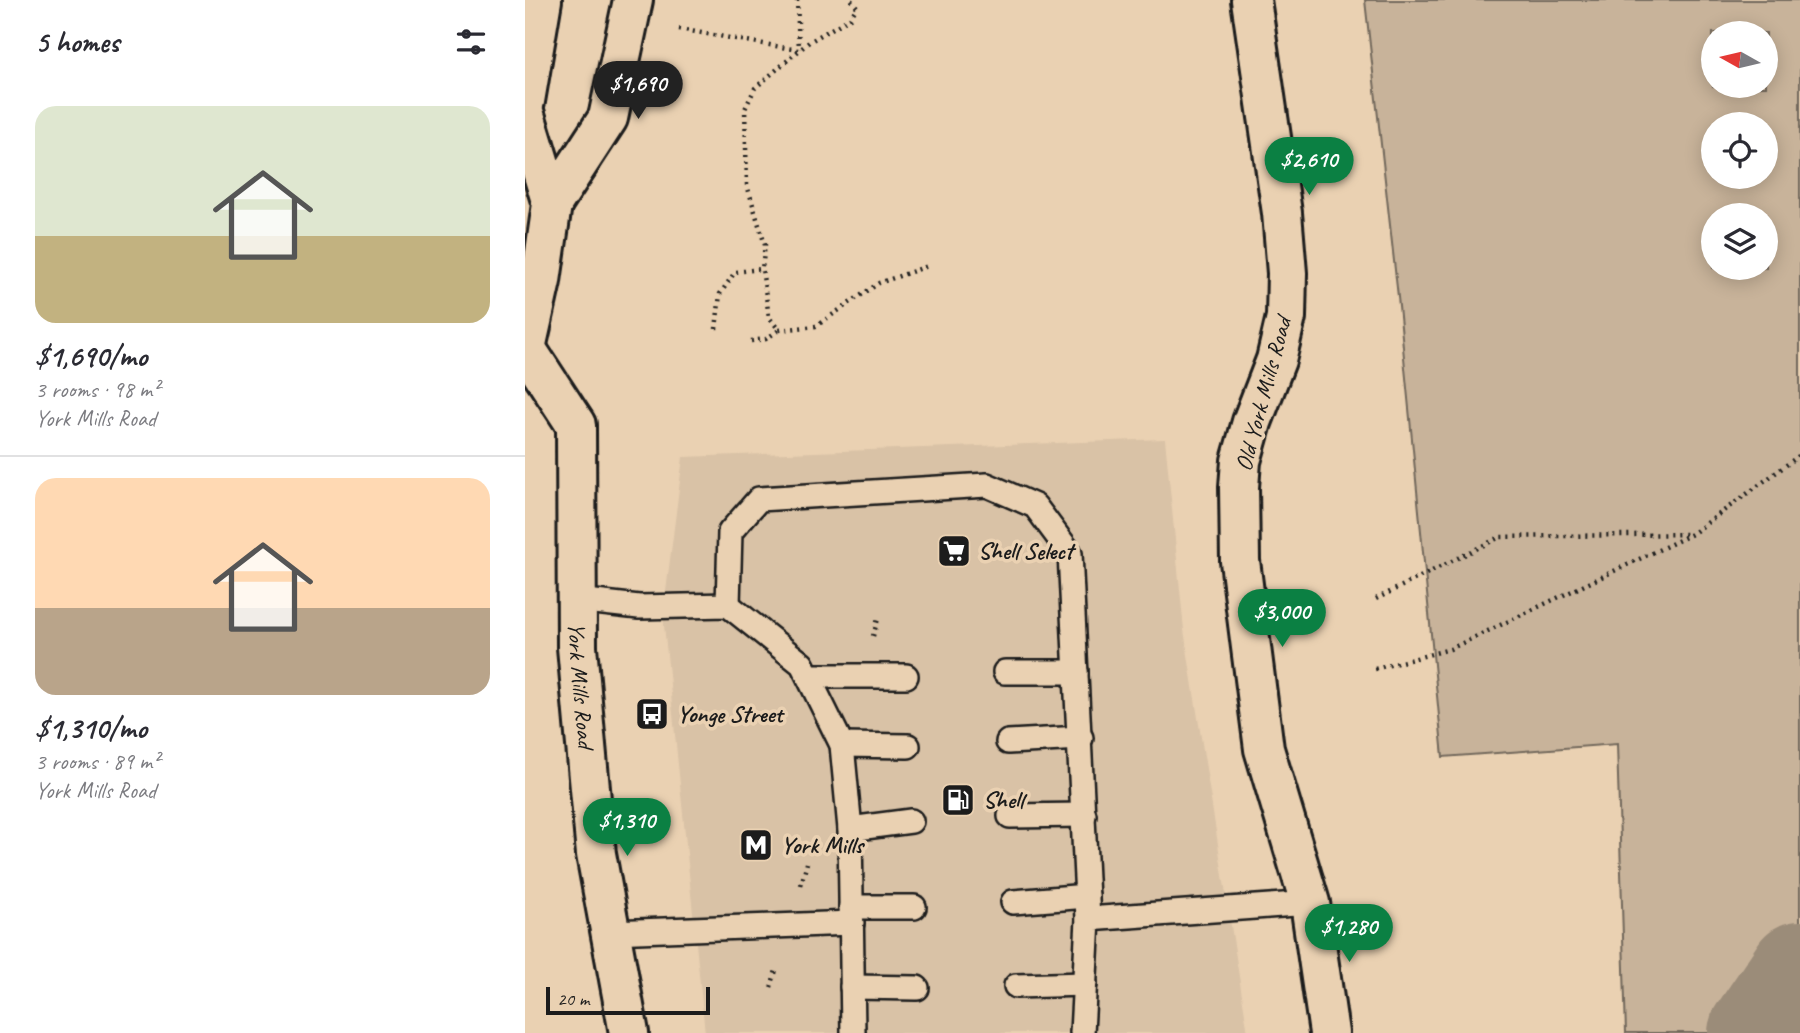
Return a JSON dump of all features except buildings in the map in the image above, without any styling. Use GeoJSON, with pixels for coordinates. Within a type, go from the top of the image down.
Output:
{"type":"FeatureCollection","features":[{"type":"Feature","properties":{"kind":"main road"},"geometry":{"type":"LineString","coordinates":[[525,101],[542,0]]}},
{"type":"Feature","properties":{"kind":"main road","name":"York Mills Road"},"geometry":{"type":"LineString","coordinates":[[629,1033],[596,854],[577,647],[576,425],[526,352],[533,280],[552,204],[608,118],[633,0]]}},
{"type":"Feature","properties":{"kind":"main road","name":"Old York Mills Road"},"geometry":{"type":"LineString","coordinates":[[1251,0],[1282,213],[1287,273],[1286,317],[1276,360],[1252,422],[1241,461],[1240,561],[1264,749],[1310,903],[1329,1033]]}},
{"type":"Feature","properties":{"kind":"main road","name":"York Mills Road"},"geometry":{"type":"LineString","coordinates":[[525,115],[552,204]]}},
{"type":"Feature","properties":{"kind":"lane"},"geometry":{"type":"LineString","coordinates":[[728,605],[730,533],[759,499],[987,485],[1035,506],[1070,553],[1088,919],[1082,1033]]}},
{"type":"Feature","properties":{"kind":"lane"},"geometry":{"type":"LineString","coordinates":[[577,600],[639,607],[728,605],[803,664],[842,745],[851,829],[853,1033]]}},
{"type":"Feature","properties":{"kind":"lane"},"geometry":{"type":"LineString","coordinates":[[1005,672],[1076,671]]}},
{"type":"Feature","properties":{"kind":"lane"},"geometry":{"type":"LineString","coordinates":[[809,676],[906,676]]}},
{"type":"Feature","properties":{"kind":"lane"},"geometry":{"type":"LineString","coordinates":[[1008,742],[1080,738]]}},
{"type":"Feature","properties":{"kind":"lane"},"geometry":{"type":"LineString","coordinates":[[842,745],[908,746]]}},
{"type":"Feature","properties":{"kind":"lane"},"geometry":{"type":"LineString","coordinates":[[1010,816],[1084,815]]}},
{"type":"Feature","properties":{"kind":"lane"},"geometry":{"type":"LineString","coordinates":[[851,829],[911,821]]}},
{"type":"Feature","properties":{"kind":"lane"},"geometry":{"type":"LineString","coordinates":[[1013,902],[1087,896]]}},
{"type":"Feature","properties":{"kind":"lane"},"geometry":{"type":"LineString","coordinates":[[1088,919],[1310,903]]}},
{"type":"Feature","properties":{"kind":"lane"},"geometry":{"type":"LineString","coordinates":[[610,932],[852,915],[914,907]]}},
{"type":"Feature","properties":{"kind":"lane"},"geometry":{"type":"LineString","coordinates":[[1016,986],[1085,984]]}},
{"type":"Feature","properties":{"kind":"lane"},"geometry":{"type":"LineString","coordinates":[[852,987],[917,988]]}},
{"type":"Feature","properties":{"kind":"path"},"geometry":{"type":"LineString","coordinates":[[797,0],[799,50]]}},
{"type":"Feature","properties":{"kind":"path"},"geometry":{"type":"LineString","coordinates":[[779,330],[769,317],[762,269],[765,245],[747,185],[745,109],[755,88],[799,50],[850,18],[857,7],[851,0]]}},
{"type":"Feature","properties":{"kind":"path"},"geometry":{"type":"LineString","coordinates":[[679,29],[799,50]]}},
{"type":"Feature","properties":{"kind":"path"},"geometry":{"type":"LineString","coordinates":[[751,341],[766,339],[779,330],[816,326],[879,283],[928,266]]}},
{"type":"Feature","properties":{"kind":"path"},"geometry":{"type":"LineString","coordinates":[[716,329],[720,294],[735,272],[762,269]]}},
{"type":"Feature","properties":{"kind":"path"},"geometry":{"type":"LineString","coordinates":[[1375,669],[1450,649],[1692,534],[1800,456]]}},
{"type":"Feature","properties":{"kind":"path"},"geometry":{"type":"LineString","coordinates":[[1376,599],[1500,537],[1692,534]]}},
{"type":"Feature","properties":{"kind":"shaded area"},"geometry":{"type":"Polygon","coordinates":[[[1365,0],[1800,0],[1800,1033],[1626,1033],[1617,744],[1443,757],[1399,306],[1365,0]]]}},
{"type":"Feature","properties":{"kind":"shaded area"},"geometry":{"type":"Polygon","coordinates":[[[1165,439],[1184,630],[1248,1033],[705,1033],[663,615],[683,457],[1165,439]]]}},
{"type":"Feature","properties":{"kind":"waterway"},"geometry":{"type":"LineString","coordinates":[[1758,1033],[1800,971]]}},
{"type":"Feature","properties":{"kind":"place","name":"Shell Select"},"geometry":{"type":"Point","coordinates":[954,551]}},
{"type":"Feature","properties":{"kind":"place","name":"Yonge Street"},"geometry":{"type":"Point","coordinates":[652,714]}},
{"type":"Feature","properties":{"kind":"place","name":"Shell"},"geometry":{"type":"Point","coordinates":[958,800]}},
{"type":"Feature","properties":{"kind":"place","name":"York Mills"},"geometry":{"type":"Point","coordinates":[756,845]}}]}
